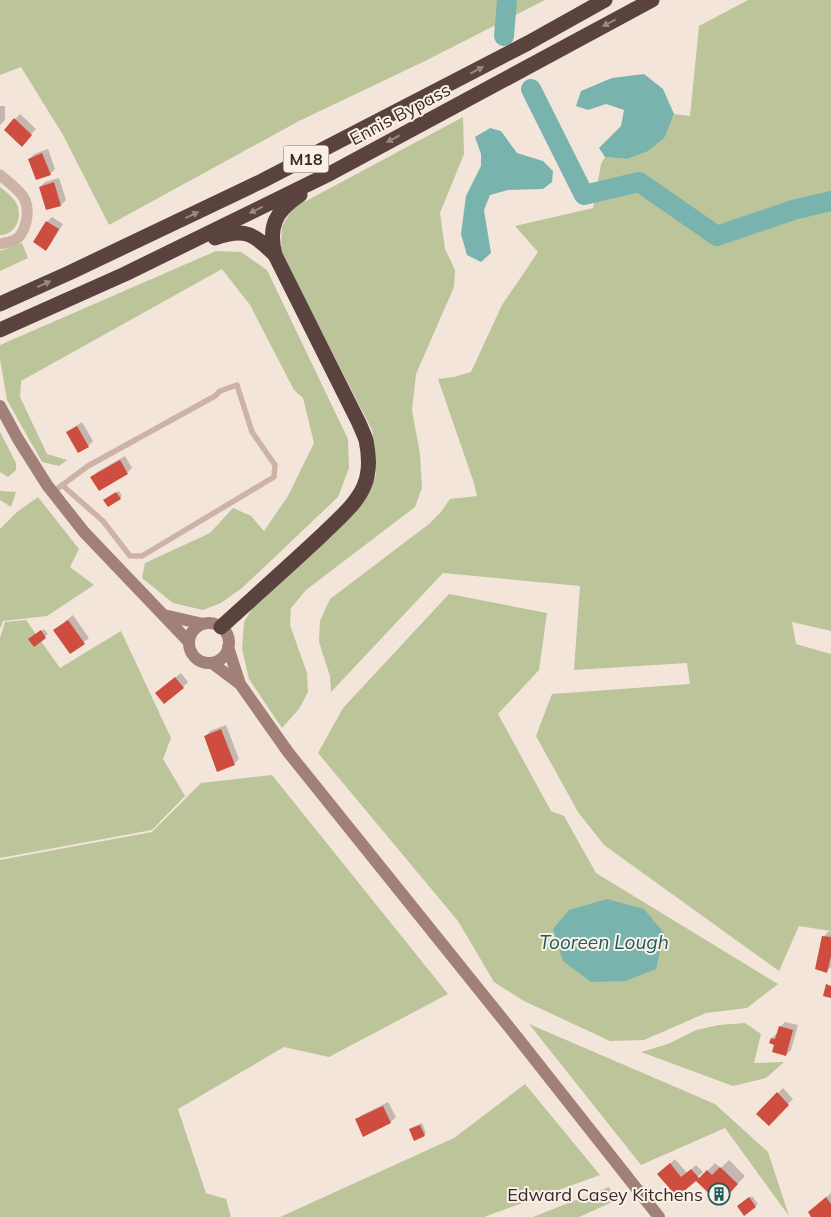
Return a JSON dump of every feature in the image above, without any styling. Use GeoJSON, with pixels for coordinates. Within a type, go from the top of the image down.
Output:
{"type":"FeatureCollection","features":[{"type":"Feature","properties":{"kind":"highway","name":"Ennis Bypass"},"geometry":{"type":"LineString","coordinates":[[0,304],[271,177],[511,52],[605,0]]}},
{"type":"Feature","properties":{"kind":"highway","name":"Ennis Bypass"},"geometry":{"type":"LineString","coordinates":[[0,330],[125,274],[331,173],[652,0]]}},
{"type":"Feature","properties":{"kind":"highway"},"geometry":{"type":"LineString","coordinates":[[221,627],[341,517],[356,500],[368,473],[366,440],[359,423],[275,255],[272,244],[274,223],[279,212],[288,203],[331,173]]}},
{"type":"Feature","properties":{"kind":"highway"},"geometry":{"type":"LineString","coordinates":[[125,274],[230,232],[244,233],[255,237],[275,255]]}},
{"type":"Feature","properties":{"kind":"main road"},"geometry":{"type":"LineString","coordinates":[[0,406],[18,439],[57,489],[84,532],[189,642]]}},
{"type":"Feature","properties":{"kind":"main road"},"geometry":{"type":"LineString","coordinates":[[164,615],[203,624],[212,624],[221,627],[225,631],[240,684],[288,752],[659,1217]]}},
{"type":"Feature","properties":{"kind":"main road"},"geometry":{"type":"LineString","coordinates":[[203,624],[191,634],[189,642],[191,651],[196,658],[212,663],[220,660],[225,655],[228,647]]}},
{"type":"Feature","properties":{"kind":"main road"},"geometry":{"type":"LineString","coordinates":[[212,663],[240,684]]}},
{"type":"Feature","properties":{"kind":"street"},"geometry":{"type":"LineString","coordinates":[[0,175],[25,200],[27,211],[23,231],[17,240],[0,244]]}},
{"type":"Feature","properties":{"kind":"lane"},"geometry":{"type":"LineString","coordinates":[[237,385],[252,432],[275,465],[274,477],[142,556],[130,556],[103,521],[57,489],[88,466],[215,396],[220,391],[237,385]]}},
{"type":"Feature","properties":{"kind":"green space"},"geometry":{"type":"Polygon","coordinates":[[[0,0],[545,0],[425,61],[299,121],[109,225],[63,135],[21,67],[0,75],[0,0]]]}},
{"type":"Feature","properties":{"kind":"green space"},"geometry":{"type":"Polygon","coordinates":[[[748,0],[831,0],[831,631],[792,622],[796,644],[831,654],[831,931],[799,926],[779,971],[604,845],[578,812],[536,736],[552,694],[690,684],[687,663],[574,670],[580,586],[443,573],[331,692],[330,676],[319,642],[320,621],[330,599],[429,524],[450,499],[477,496],[438,379],[471,372],[502,305],[538,252],[515,226],[593,208],[601,164],[605,157],[627,159],[665,137],[674,114],[690,116],[699,26],[748,0]]]}},
{"type":"Feature","properties":{"kind":"green space"},"geometry":{"type":"Polygon","coordinates":[[[463,117],[464,154],[440,213],[445,249],[455,270],[454,287],[416,374],[412,410],[420,454],[422,488],[415,507],[306,590],[291,608],[290,625],[307,673],[308,692],[299,709],[282,728],[249,679],[242,649],[244,622],[255,604],[366,496],[376,475],[376,452],[372,430],[281,252],[282,226],[293,208],[463,117]]]}},
{"type":"Feature","properties":{"kind":"green space"},"geometry":{"type":"Polygon","coordinates":[[[0,187],[14,199],[18,206],[19,217],[15,228],[11,232],[0,235],[0,187]]]}},
{"type":"Feature","properties":{"kind":"green space"},"geometry":{"type":"Polygon","coordinates":[[[22,243],[28,258],[0,271],[0,251],[22,243]]]}},
{"type":"Feature","properties":{"kind":"green space"},"geometry":{"type":"Polygon","coordinates":[[[216,251],[241,252],[267,270],[348,439],[349,468],[338,497],[242,588],[221,603],[203,610],[173,603],[142,578],[145,563],[210,533],[233,508],[251,516],[264,531],[288,496],[314,443],[303,398],[294,390],[250,305],[222,269],[21,381],[20,397],[47,454],[67,460],[59,466],[42,462],[7,400],[0,359],[0,345],[216,251]]]}},
{"type":"Feature","properties":{"kind":"green space"},"geometry":{"type":"Polygon","coordinates":[[[0,432],[16,463],[16,470],[8,477],[0,472],[0,432]]]}},
{"type":"Feature","properties":{"kind":"green space"},"geometry":{"type":"Polygon","coordinates":[[[0,490],[16,492],[11,507],[0,500],[0,490]]]}},
{"type":"Feature","properties":{"kind":"green space"},"geometry":{"type":"Polygon","coordinates":[[[38,497],[79,549],[70,567],[94,585],[47,616],[3,621],[0,629],[0,529],[17,512],[38,497]]]}},
{"type":"Feature","properties":{"kind":"green space"},"geometry":{"type":"Polygon","coordinates":[[[449,594],[547,613],[539,670],[498,714],[551,811],[564,816],[596,873],[778,984],[747,1008],[706,1013],[644,1040],[610,1041],[524,1001],[494,982],[458,921],[318,753],[343,708],[449,594]]]}},
{"type":"Feature","properties":{"kind":"green space"},"geometry":{"type":"Polygon","coordinates":[[[26,620],[60,668],[121,631],[171,738],[163,759],[185,796],[152,830],[0,858],[0,638],[5,622],[26,620]]]}},
{"type":"Feature","properties":{"kind":"green space"},"geometry":{"type":"Polygon","coordinates":[[[272,775],[448,994],[329,1057],[284,1047],[178,1109],[206,1193],[226,1199],[231,1217],[0,1217],[0,860],[152,832],[201,783],[272,775]]]}},
{"type":"Feature","properties":{"kind":"green space"},"geometry":{"type":"Polygon","coordinates":[[[745,1023],[761,1034],[754,1063],[784,1062],[766,1078],[733,1086],[641,1052],[668,1044],[696,1030],[719,1025],[745,1023]]]}},
{"type":"Feature","properties":{"kind":"green space"},"geometry":{"type":"Polygon","coordinates":[[[529,1024],[715,1104],[768,1152],[789,1216],[725,1128],[641,1165],[529,1024]]]}},
{"type":"Feature","properties":{"kind":"green space"},"geometry":{"type":"Polygon","coordinates":[[[525,1084],[600,1175],[484,1217],[280,1217],[454,1138],[525,1084]]]}},
{"type":"Feature","properties":{"kind":"green space"},"geometry":{"type":"Polygon","coordinates":[[[609,1187],[617,1200],[579,1217],[533,1217],[609,1187]]]}},
{"type":"Feature","properties":{"kind":"water"},"geometry":{"type":"Polygon","coordinates":[[[644,74],[663,89],[674,114],[665,137],[648,151],[627,159],[605,157],[599,148],[621,126],[624,110],[606,104],[588,110],[576,106],[581,91],[612,78],[644,74]]]}},
{"type":"Feature","properties":{"kind":"water"},"geometry":{"type":"Polygon","coordinates":[[[490,128],[501,131],[517,153],[543,161],[553,171],[552,182],[543,189],[508,190],[490,195],[484,210],[491,253],[481,262],[467,255],[461,234],[466,196],[481,166],[481,154],[475,137],[490,128]]]}},
{"type":"Feature","properties":{"kind":"water","name":"Tooreen Lough"},"geometry":{"type":"Polygon","coordinates":[[[607,899],[644,909],[664,933],[656,969],[625,981],[591,982],[563,961],[553,929],[569,910],[607,899]]]}},
{"type":"Feature","properties":{"kind":"building"},"geometry":{"type":"Polygon","coordinates":[[[14,118],[32,135],[22,147],[4,130],[14,118]]]}},
{"type":"Feature","properties":{"kind":"building"},"geometry":{"type":"Polygon","coordinates":[[[42,153],[51,175],[36,180],[28,159],[42,153]]]}},
{"type":"Feature","properties":{"kind":"building"},"geometry":{"type":"Polygon","coordinates":[[[54,182],[61,206],[46,210],[39,187],[54,182]]]}},
{"type":"Feature","properties":{"kind":"building"},"geometry":{"type":"Polygon","coordinates":[[[46,221],[59,229],[46,251],[33,242],[46,221]]]}},
{"type":"Feature","properties":{"kind":"building"},"geometry":{"type":"Polygon","coordinates":[[[77,426],[89,447],[78,453],[66,432],[77,426]]]}},
{"type":"Feature","properties":{"kind":"building"},"geometry":{"type":"Polygon","coordinates":[[[120,460],[128,474],[99,491],[90,477],[120,460]]]}},
{"type":"Feature","properties":{"kind":"building"},"geometry":{"type":"Polygon","coordinates":[[[116,492],[121,499],[108,507],[103,500],[116,492]]]}},
{"type":"Feature","properties":{"kind":"building"},"geometry":{"type":"Polygon","coordinates":[[[68,620],[85,644],[70,654],[53,630],[68,620]]]}},
{"type":"Feature","properties":{"kind":"building"},"geometry":{"type":"Polygon","coordinates":[[[41,630],[46,638],[34,647],[28,639],[41,630]]]}},
{"type":"Feature","properties":{"kind":"building"},"geometry":{"type":"Polygon","coordinates":[[[175,677],[184,688],[164,704],[155,693],[175,677]]]}},
{"type":"Feature","properties":{"kind":"building"},"geometry":{"type":"Polygon","coordinates":[[[221,729],[235,765],[217,772],[204,736],[221,729]]]}},
{"type":"Feature","properties":{"kind":"building"},"geometry":{"type":"Polygon","coordinates":[[[822,936],[831,937],[831,956],[827,973],[815,969],[822,936]]]}},
{"type":"Feature","properties":{"kind":"building"},"geometry":{"type":"Polygon","coordinates":[[[826,984],[831,986],[831,998],[823,996],[826,984]]]}},
{"type":"Feature","properties":{"kind":"building"},"geometry":{"type":"Polygon","coordinates":[[[779,1026],[793,1030],[786,1056],[772,1052],[774,1045],[769,1043],[771,1038],[775,1039],[779,1026]]]}},
{"type":"Feature","properties":{"kind":"building"},"geometry":{"type":"Polygon","coordinates":[[[777,1092],[789,1105],[769,1126],[756,1114],[777,1092]]]}},
{"type":"Feature","properties":{"kind":"building"},"geometry":{"type":"Polygon","coordinates":[[[383,1106],[391,1123],[363,1137],[355,1119],[383,1106]]]}},
{"type":"Feature","properties":{"kind":"building"},"geometry":{"type":"Polygon","coordinates":[[[420,1125],[425,1136],[414,1141],[409,1129],[420,1125]]]}},
{"type":"Feature","properties":{"kind":"building"},"geometry":{"type":"Polygon","coordinates":[[[670,1163],[681,1177],[691,1169],[699,1178],[707,1170],[712,1175],[720,1167],[738,1184],[720,1204],[696,1181],[677,1197],[657,1174],[670,1163]]]}},
{"type":"Feature","properties":{"kind":"building"},"geometry":{"type":"Polygon","coordinates":[[[749,1197],[756,1207],[744,1216],[737,1206],[749,1197]]]}},
{"type":"Feature","properties":{"kind":"building"},"geometry":{"type":"Polygon","coordinates":[[[826,1197],[831,1204],[831,1217],[811,1217],[808,1212],[826,1197]]]}},
{"type":"Feature","properties":{"kind":"waterway"},"geometry":{"type":"LineString","coordinates":[[504,36],[507,0]]}},
{"type":"Feature","properties":{"kind":"waterway"},"geometry":{"type":"LineString","coordinates":[[531,89],[584,195],[639,182],[717,236],[793,210],[831,201]]}},
{"type":"Feature","properties":{"kind":"place","name":"Edward Casey Kitchens"},"geometry":{"type":"Point","coordinates":[719,1194]}}]}
